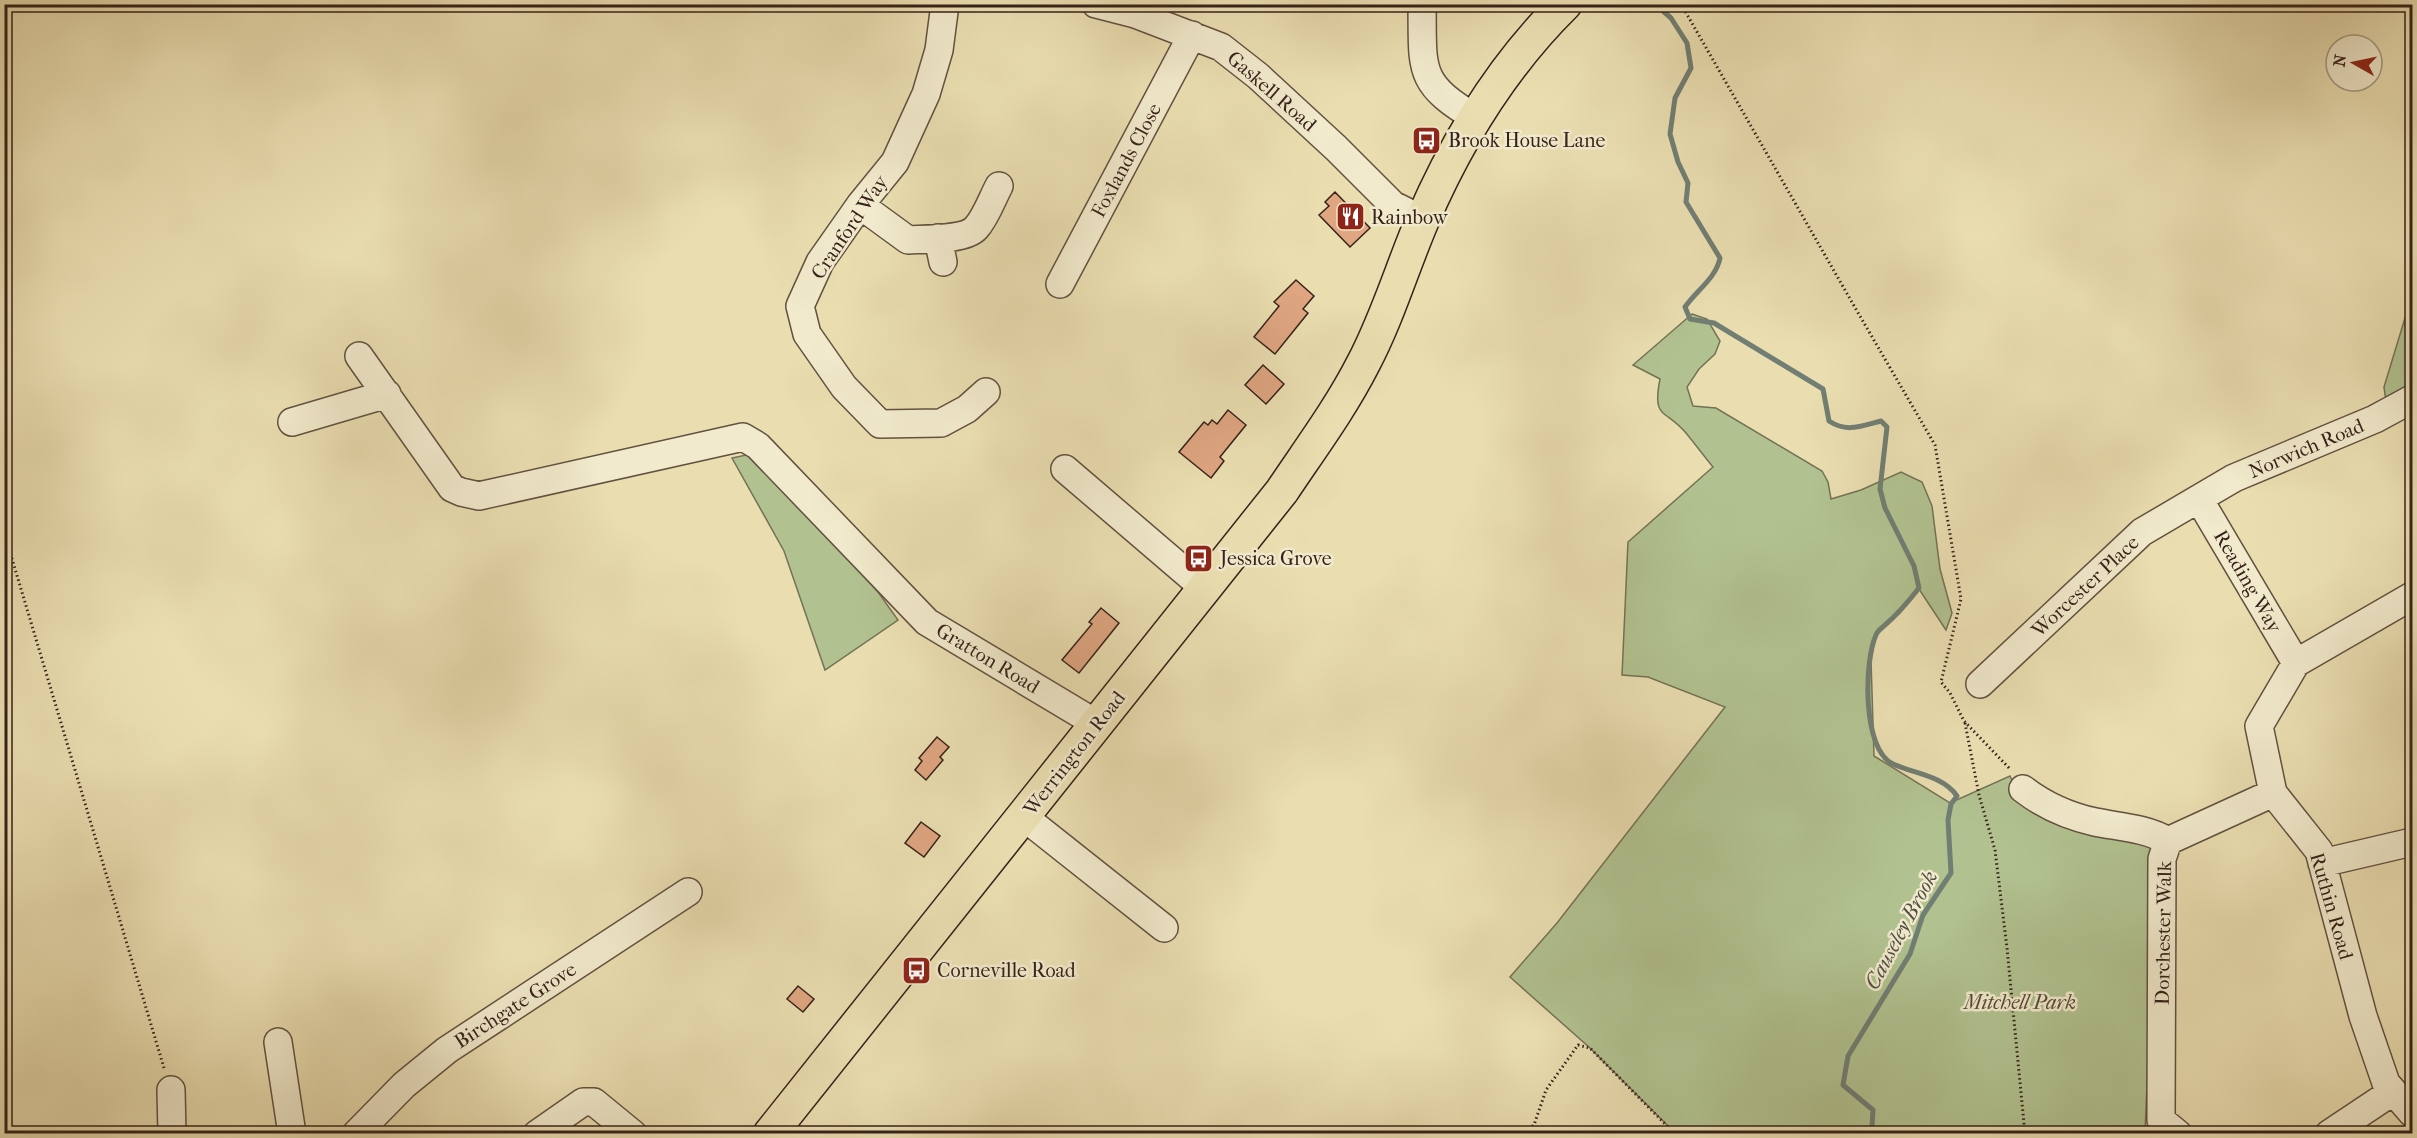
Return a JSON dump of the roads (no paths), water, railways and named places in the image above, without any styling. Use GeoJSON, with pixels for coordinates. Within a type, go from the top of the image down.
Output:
{"type":"FeatureCollection","features":[{"type":"Feature","properties":{"kind":"highway","name":"Werrington Road"},"geometry":{"type":"LineString","coordinates":[[770,1134],[1024,818],[1282,491],[1332,419],[1364,363],[1423,220],[1447,169],[1476,118],[1547,22],[1565,4]]}},
{"type":"Feature","properties":{"kind":"street","name":"Cranford Way"},"geometry":{"type":"LineString","coordinates":[[945,4],[939,50],[926,94],[895,162],[860,205],[820,262],[800,306],[807,334],[844,387],[880,424],[941,423],[967,409],[986,393]]}},
{"type":"Feature","properties":{"kind":"street","name":"Gaskell Road"},"geometry":{"type":"LineString","coordinates":[[1095,4],[1135,14],[1221,47],[1258,76],[1336,148],[1393,205],[1423,220]]}},
{"type":"Feature","properties":{"kind":"street"},"geometry":{"type":"LineString","coordinates":[[1422,4],[1425,70],[1430,82],[1440,93],[1476,118]]}},
{"type":"Feature","properties":{"kind":"street","name":"Foxlands Close"},"geometry":{"type":"LineString","coordinates":[[1060,284],[1192,35]]}},
{"type":"Feature","properties":{"kind":"street"},"geometry":{"type":"LineString","coordinates":[[860,205],[908,240],[947,245],[976,227],[999,186]]}},
{"type":"Feature","properties":{"kind":"street"},"geometry":{"type":"LineString","coordinates":[[292,422],[387,394],[359,356]]}},
{"type":"Feature","properties":{"kind":"street","name":"Gratton Road"},"geometry":{"type":"LineString","coordinates":[[387,394],[452,488],[479,496],[743,437],[758,446],[927,622],[1097,724]]}},
{"type":"Feature","properties":{"kind":"street","name":"Norwich Road"},"geometry":{"type":"LineString","coordinates":[[2199,499],[2234,478],[2375,419],[2412,399]]}},
{"type":"Feature","properties":{"kind":"street"},"geometry":{"type":"LineString","coordinates":[[1065,469],[1204,588]]}},
{"type":"Feature","properties":{"kind":"street","name":"Reading Way"},"geometry":{"type":"LineString","coordinates":[[2199,499],[2296,663]]}},
{"type":"Feature","properties":{"kind":"street","name":"Worcester Place"},"geometry":{"type":"LineString","coordinates":[[1980,684],[2142,532],[2199,499]]}},
{"type":"Feature","properties":{"kind":"street","name":"Ruthin Road"},"geometry":{"type":"LineString","coordinates":[[2412,596],[2296,663],[2259,726],[2273,793],[2319,851],[2362,1016],[2386,1083],[2412,1113]]}},
{"type":"Feature","properties":{"kind":"street"},"geometry":{"type":"LineString","coordinates":[[2023,789],[2049,807],[2072,815],[2151,832],[2168,841]]}},
{"type":"Feature","properties":{"kind":"street","name":"Dorchester Walk"},"geometry":{"type":"LineString","coordinates":[[2178,1134],[2161,1120],[2162,860],[2168,841],[2273,793]]}},
{"type":"Feature","properties":{"kind":"street"},"geometry":{"type":"LineString","coordinates":[[1024,818],[1164,928]]}},
{"type":"Feature","properties":{"kind":"street"},"geometry":{"type":"LineString","coordinates":[[2322,863],[2412,842]]}},
{"type":"Feature","properties":{"kind":"street","name":"Birchgate Grove"},"geometry":{"type":"LineString","coordinates":[[356,1134],[404,1084],[447,1050],[688,892]]}},
{"type":"Feature","properties":{"kind":"street"},"geometry":{"type":"LineString","coordinates":[[278,1042],[292,1134]]}},
{"type":"Feature","properties":{"kind":"street"},"geometry":{"type":"LineString","coordinates":[[171,1090],[172,1134]]}},
{"type":"Feature","properties":{"kind":"street"},"geometry":{"type":"LineString","coordinates":[[2329,1134],[2392,1092]]}},
{"type":"Feature","properties":{"kind":"street"},"geometry":{"type":"LineString","coordinates":[[537,1134],[583,1102],[594,1102],[633,1134]]}},
{"type":"Feature","properties":{"kind":"waterway","name":"Causeley Brook"},"geometry":{"type":"LineString","coordinates":[[1655,4],[1671,18],[1687,43],[1691,68],[1675,98],[1670,134],[1678,162],[1688,183],[1686,202],[1720,258],[1715,272],[1685,307],[1690,319],[1714,323],[1823,389],[1829,421],[1836,425],[1848,428],[1881,421],[1887,427],[1880,489],[1885,508],[1914,566],[1919,588],[1877,634],[1869,664],[1868,704],[1876,742],[1883,756],[1893,764],[1936,779],[1957,796],[1951,804],[1948,820],[1951,873],[1923,915],[1910,954],[1848,1056],[1843,1085],[1873,1110],[1872,1126],[1868,1134]]}},
{"type":"Feature","properties":{"kind":"place","name":"Brook House Lane"},"geometry":{"type":"Point","coordinates":[1427,140]}},
{"type":"Feature","properties":{"kind":"place","name":"Rainbow"},"geometry":{"type":"Point","coordinates":[1350,217]}},
{"type":"Feature","properties":{"kind":"place","name":"Jessica Grove"},"geometry":{"type":"Point","coordinates":[1199,558]}},
{"type":"Feature","properties":{"kind":"place","name":"Corneville Road"},"geometry":{"type":"Point","coordinates":[916,970]}},
{"type":"Feature","properties":{"kind":"park label","name":"Mitchell Park"},"geometry":{"type":"Point","coordinates":[2020,1002]}}]}
